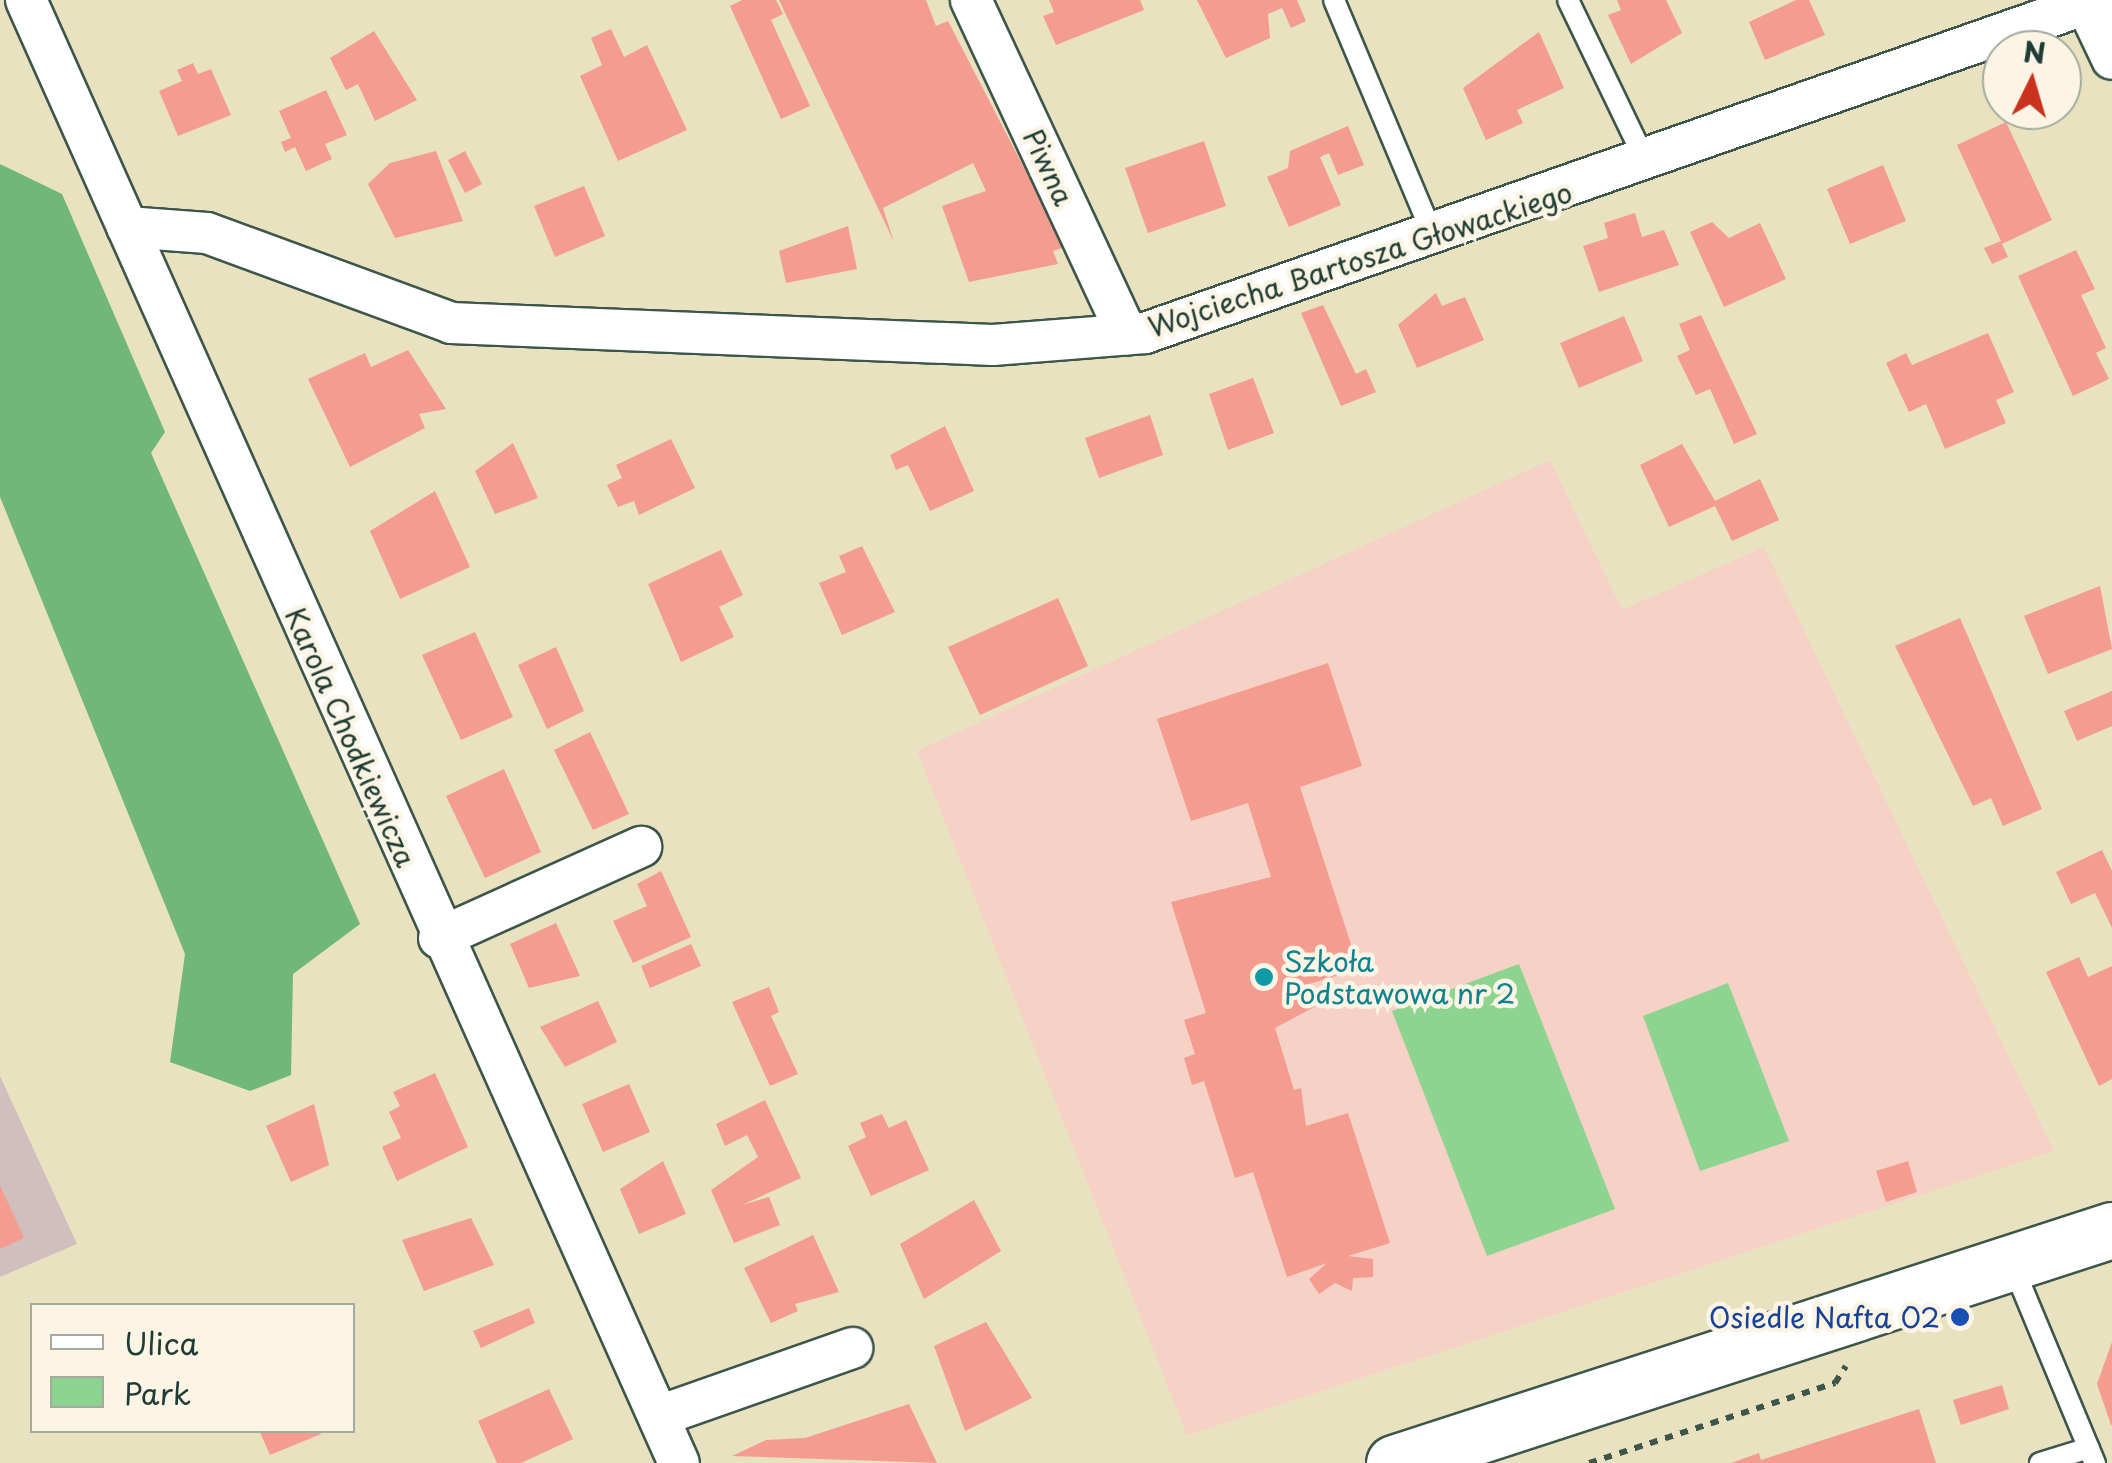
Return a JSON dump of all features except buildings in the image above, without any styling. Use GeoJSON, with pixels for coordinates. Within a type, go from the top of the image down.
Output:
{"type":"FeatureCollection","features":[{"type":"Feature","properties":{"kind":"street","name":"Piwna"},"geometry":{"type":"LineString","coordinates":[[971,0],[1127,334]]}},
{"type":"Feature","properties":{"kind":"street","name":"Wojciecha Bartosza Głowackiego"},"geometry":{"type":"LineString","coordinates":[[127,227],[207,233],[451,323],[993,346],[1127,334],[1434,238],[2090,2]]}},
{"type":"Feature","properties":{"kind":"street"},"geometry":{"type":"LineString","coordinates":[[2090,2],[2112,58]]}},
{"type":"Feature","properties":{"kind":"street","name":"Karola Chodkiewicza"},"geometry":{"type":"LineString","coordinates":[[27,6],[439,938],[679,1463]]}},
{"type":"Feature","properties":{"kind":"street"},"geometry":{"type":"LineString","coordinates":[[439,938],[641,847]]}},
{"type":"Feature","properties":{"kind":"street"},"geometry":{"type":"LineString","coordinates":[[1394,1463],[1464,1452],[2112,1230]]}},
{"type":"Feature","properties":{"kind":"street"},"geometry":{"type":"LineString","coordinates":[[659,1416],[852,1348]]}},
{"type":"Feature","properties":{"kind":"lane"},"geometry":{"type":"LineString","coordinates":[[1334,0],[1434,238]]}},
{"type":"Feature","properties":{"kind":"lane"},"geometry":{"type":"LineString","coordinates":[[1568,0],[1646,162]]}},
{"type":"Feature","properties":{"kind":"lane"},"geometry":{"type":"LineString","coordinates":[[2011,1262],[2092,1455],[2040,1463]]}},
{"type":"Feature","properties":{"kind":"shaded area"},"geometry":{"type":"Polygon","coordinates":[[[1550,460],[1622,610],[1764,547],[2054,1151],[1187,1435],[917,751],[1550,460]]]}},
{"type":"Feature","properties":{"kind":"shaded area"},"geometry":{"type":"Polygon","coordinates":[[[0,1076],[77,1244],[0,1277],[0,1076]]]}},
{"type":"Feature","properties":{"kind":"green space"},"geometry":{"type":"Polygon","coordinates":[[[0,164],[62,194],[165,432],[151,453],[360,924],[293,974],[291,1075],[250,1091],[170,1062],[185,954],[0,497],[0,164]]]}},
{"type":"Feature","properties":{"kind":"green space"},"geometry":{"type":"Polygon","coordinates":[[[1519,964],[1615,1209],[1487,1256],[1392,1011],[1519,964]]]}},
{"type":"Feature","properties":{"kind":"green space"},"geometry":{"type":"Polygon","coordinates":[[[1728,983],[1789,1141],[1700,1171],[1643,1016],[1728,983]]]}},
{"type":"Feature","properties":{"kind":"place","name":"Szkoła Podstawowa nr 2"},"geometry":{"type":"Point","coordinates":[1264,977]}},
{"type":"Feature","properties":{"kind":"place","name":"Osiedle Nafta 02"},"geometry":{"type":"Point","coordinates":[1960,1317]}}]}
